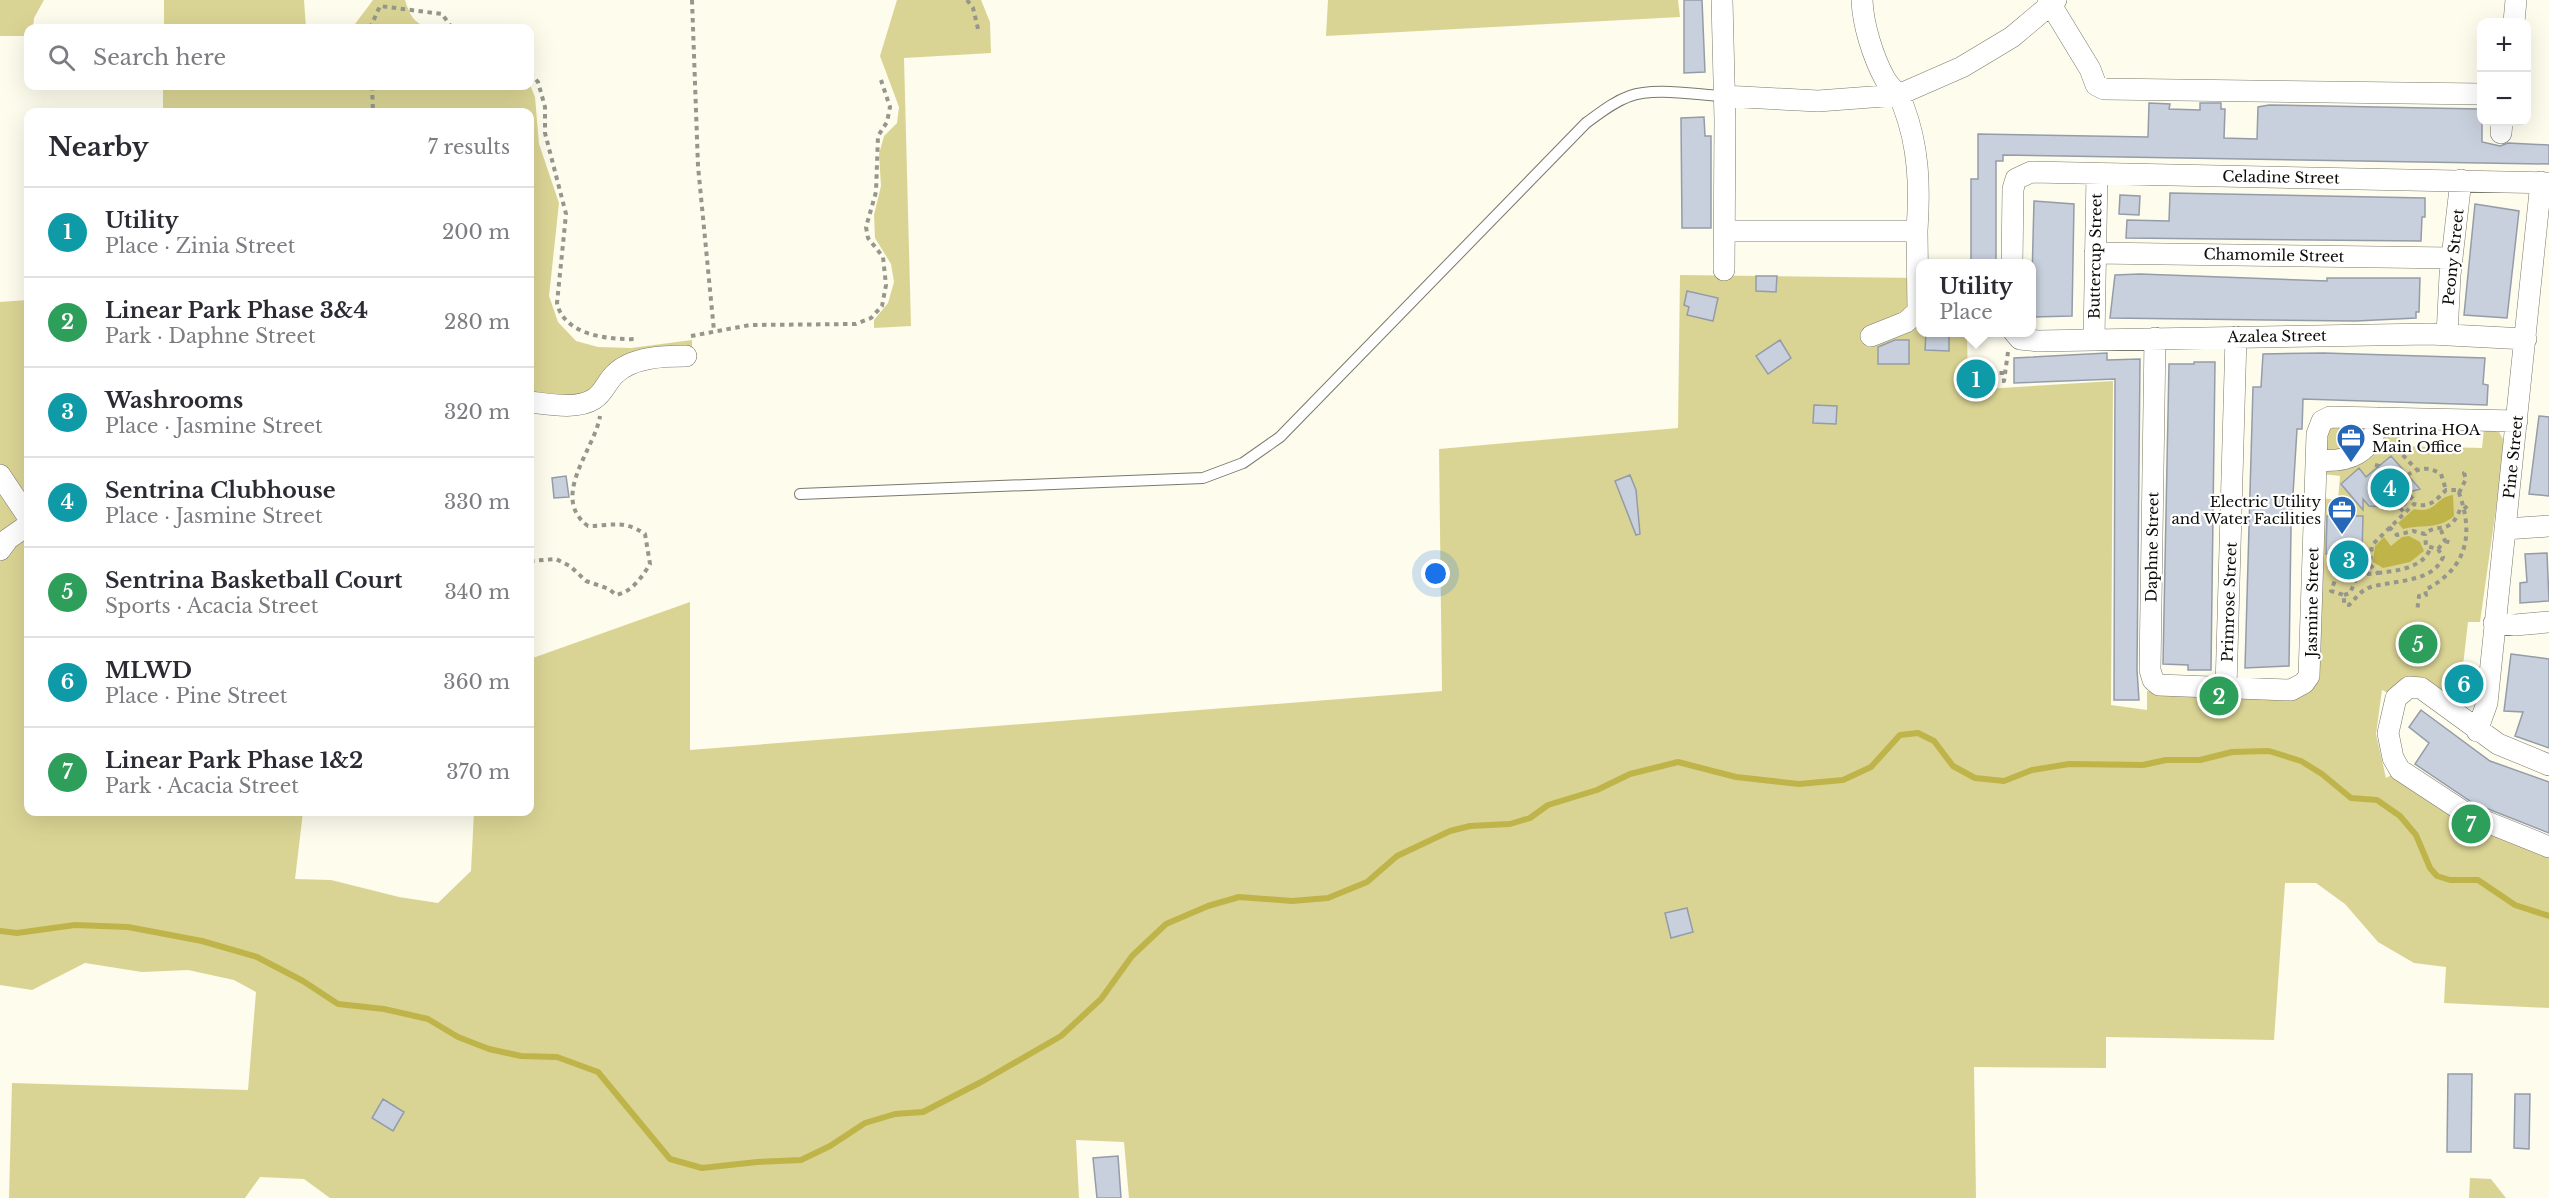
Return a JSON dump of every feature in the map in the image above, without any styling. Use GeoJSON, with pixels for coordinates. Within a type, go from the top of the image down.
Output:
{"type":"FeatureCollection","features":[{"type":"Feature","properties":{"kind":"street"},"geometry":{"type":"LineString","coordinates":[[1722,0],[1726,231],[1724,270]]}},
{"type":"Feature","properties":{"kind":"street"},"geometry":{"type":"LineString","coordinates":[[1862,0],[1877,62],[1898,95],[1919,159],[1917,259]]}},
{"type":"Feature","properties":{"kind":"street"},"geometry":{"type":"LineString","coordinates":[[2514,18],[2516,0]]}},
{"type":"Feature","properties":{"kind":"street"},"geometry":{"type":"LineString","coordinates":[[1724,96],[1818,101],[1898,95],[1925,85],[2012,37],[2052,2],[2090,69],[2096,84],[2104,89],[2477,94]]}},
{"type":"Feature","properties":{"kind":"street","name":"Celadine Street"},"geometry":{"type":"LineString","coordinates":[[2012,259],[2013,189],[2016,179],[2022,174],[2545,182]]}},
{"type":"Feature","properties":{"kind":"street","name":"Buttercup Street"},"geometry":{"type":"LineString","coordinates":[[2094,339],[2097,174]]}},
{"type":"Feature","properties":{"kind":"street","name":"Peony Street"},"geometry":{"type":"LineString","coordinates":[[2447,335],[2452,258],[2461,180]]}},
{"type":"Feature","properties":{"kind":"street","name":"Pine Street"},"geometry":{"type":"LineString","coordinates":[[2477,731],[2487,703],[2526,339],[2541,272],[2545,182]]}},
{"type":"Feature","properties":{"kind":"street"},"geometry":{"type":"LineString","coordinates":[[1726,231],[1917,231]]}},
{"type":"Feature","properties":{"kind":"street","name":"Chamomile Street"},"geometry":{"type":"LineString","coordinates":[[2095,253],[2452,258]]}},
{"type":"Feature","properties":{"kind":"street"},"geometry":{"type":"LineString","coordinates":[[1871,336],[1906,322],[1916,313]]}},
{"type":"Feature","properties":{"kind":"street","name":"Azalea Street"},"geometry":{"type":"LineString","coordinates":[[2018,341],[2447,335],[2526,339]]}},
{"type":"Feature","properties":{"kind":"street","name":"Primrose Street"},"geometry":{"type":"LineString","coordinates":[[2226,688],[2236,337]]}},
{"type":"Feature","properties":{"kind":"street","name":"Daphne Street"},"geometry":{"type":"LineString","coordinates":[[2155,338],[2150,676],[2159,685],[2226,688]]}},
{"type":"Feature","properties":{"kind":"street"},"geometry":{"type":"LineString","coordinates":[[534,402],[578,404],[593,400],[609,380],[626,366],[665,356],[686,346]]}},
{"type":"Feature","properties":{"kind":"street","name":"Jasmine Street"},"geometry":{"type":"LineString","coordinates":[[2226,688],[2291,690],[2304,683],[2309,676],[2316,460],[2318,427],[2322,421],[2330,417],[2517,421]]}},
{"type":"Feature","properties":{"kind":"street"},"geometry":{"type":"LineString","coordinates":[[2316,460],[2335,462],[2352,458],[2372,438],[2377,418]]}},
{"type":"Feature","properties":{"kind":"street"},"geometry":{"type":"LineString","coordinates":[[0,476],[24,511]]}},
{"type":"Feature","properties":{"kind":"street"},"geometry":{"type":"LineString","coordinates":[[2505,529],[2549,526]]}},
{"type":"Feature","properties":{"kind":"street"},"geometry":{"type":"LineString","coordinates":[[0,548],[24,528]]}},
{"type":"Feature","properties":{"kind":"street"},"geometry":{"type":"LineString","coordinates":[[2494,623],[2515,625],[2549,622]]}},
{"type":"Feature","properties":{"kind":"street"},"geometry":{"type":"LineString","coordinates":[[2549,765],[2512,752],[2477,731],[2421,688],[2409,687],[2402,691],[2392,709],[2388,733],[2393,758],[2400,770],[2467,814],[2549,847]]}},
{"type":"Feature","properties":{"kind":"lane"},"geometry":{"type":"LineString","coordinates":[[800,494],[1203,478],[1243,463],[1280,437],[1586,123],[1612,104],[1632,95],[1650,93],[1724,96]]}},
{"type":"Feature","properties":{"kind":"path"},"geometry":{"type":"LineString","coordinates":[[692,0],[698,166],[714,331]]}},
{"type":"Feature","properties":{"kind":"path"},"geometry":{"type":"LineString","coordinates":[[967,0],[973,8],[980,33]]}},
{"type":"Feature","properties":{"kind":"path"},"geometry":{"type":"LineString","coordinates":[[372,24],[380,6],[393,6],[442,14],[449,24]]}},
{"type":"Feature","properties":{"kind":"path"},"geometry":{"type":"LineString","coordinates":[[534,78],[538,82],[543,98],[545,133],[566,214],[557,303],[559,312],[569,324],[591,335],[643,339]]}},
{"type":"Feature","properties":{"kind":"path"},"geometry":{"type":"LineString","coordinates":[[686,346],[714,331],[750,325],[856,324],[871,318],[882,306],[886,268],[883,256],[868,238],[866,228],[876,192],[878,136],[887,122],[890,107],[881,80]]}},
{"type":"Feature","properties":{"kind":"path"},"geometry":{"type":"LineString","coordinates":[[372,90],[373,108]]}},
{"type":"Feature","properties":{"kind":"path"},"geometry":{"type":"LineString","coordinates":[[2004,373],[1984,375],[1984,382],[2004,381],[2006,358],[2018,341]]}},
{"type":"Feature","properties":{"kind":"path"},"geometry":{"type":"LineString","coordinates":[[534,561],[556,559],[570,566],[586,581],[609,589],[616,595],[625,593],[642,577],[650,564],[645,534],[631,525],[621,523],[588,526],[580,520],[574,500],[574,480],[599,423],[599,404],[593,400]]}},
{"type":"Feature","properties":{"kind":"path"},"geometry":{"type":"LineString","coordinates":[[2380,446],[2395,448],[2416,469]]}},
{"type":"Feature","properties":{"kind":"path"},"geometry":{"type":"LineString","coordinates":[[2379,466],[2404,495],[2409,491],[2413,496],[2400,508],[2404,513]]}},
{"type":"Feature","properties":{"kind":"path"},"geometry":{"type":"LineString","coordinates":[[2394,485],[2416,469],[2432,468],[2441,474],[2446,490]]}},
{"type":"Feature","properties":{"kind":"path"},"geometry":{"type":"LineString","coordinates":[[2417,612],[2419,596],[2426,595],[2425,590],[2447,576],[2466,547],[2467,524],[2459,493],[2466,479],[2464,473],[2468,471]]}},
{"type":"Feature","properties":{"kind":"path"},"geometry":{"type":"LineString","coordinates":[[2378,573],[2369,565],[2372,545],[2389,527],[2414,504],[2424,507],[2432,504],[2446,490],[2458,490],[2459,493]]}},
{"type":"Feature","properties":{"kind":"path"},"geometry":{"type":"LineString","coordinates":[[2445,541],[2438,549],[2430,549],[2424,542],[2425,534],[2430,530],[2441,530],[2457,518],[2462,508],[2468,506]]}},
{"type":"Feature","properties":{"kind":"path"},"geometry":{"type":"LineString","coordinates":[[2389,527],[2397,535],[2413,531],[2425,534]]}},
{"type":"Feature","properties":{"kind":"path"},"geometry":{"type":"LineString","coordinates":[[2441,530],[2445,541]]}},
{"type":"Feature","properties":{"kind":"path"},"geometry":{"type":"LineString","coordinates":[[2445,541],[2452,543]]}},
{"type":"Feature","properties":{"kind":"path"},"geometry":{"type":"LineString","coordinates":[[2358,574],[2350,594],[2344,595],[2331,591],[2337,575],[2378,573],[2414,565],[2425,558],[2430,549]]}},
{"type":"Feature","properties":{"kind":"path"},"geometry":{"type":"LineString","coordinates":[[2344,595],[2344,603],[2349,605],[2370,588],[2425,574],[2440,564],[2443,557],[2438,549]]}},
{"type":"Feature","properties":{"kind":"shaded area"},"geometry":{"type":"Polygon","coordinates":[[[0,0],[44,0],[34,18],[33,24],[24,24],[24,36],[0,36],[0,0]]]}},
{"type":"Feature","properties":{"kind":"shaded area"},"geometry":{"type":"Polygon","coordinates":[[[164,0],[304,0],[306,24],[164,24],[164,0]]]}},
{"type":"Feature","properties":{"kind":"shaded area"},"geometry":{"type":"Polygon","coordinates":[[[373,0],[405,0],[413,17],[421,24],[355,24],[373,0]]]}},
{"type":"Feature","properties":{"kind":"shaded area"},"geometry":{"type":"Polygon","coordinates":[[[897,0],[981,0],[990,22],[991,53],[904,58],[911,326],[874,328],[874,320],[888,303],[894,282],[891,264],[875,238],[874,215],[881,186],[879,154],[884,136],[897,123],[899,107],[880,56],[897,0]]]}},
{"type":"Feature","properties":{"kind":"shaded area"},"geometry":{"type":"Polygon","coordinates":[[[1328,0],[1678,0],[1680,17],[1326,36],[1328,0]]]}},
{"type":"Feature","properties":{"kind":"shaded area"},"geometry":{"type":"Polygon","coordinates":[[[163,90],[532,90],[535,97],[539,144],[559,203],[549,296],[558,322],[576,341],[598,347],[631,348],[692,340],[692,350],[661,349],[593,393],[561,399],[544,397],[534,393],[534,108],[163,108],[163,90]]]}},
{"type":"Feature","properties":{"kind":"shaded area"},"geometry":{"type":"Polygon","coordinates":[[[1680,275],[1916,278],[1916,337],[1967,337],[1968,390],[2113,381],[2111,705],[2147,710],[2147,691],[2301,696],[2321,498],[2338,500],[2340,476],[2323,474],[2327,432],[2332,427],[2400,427],[2400,446],[2482,448],[2484,429],[2499,432],[2504,441],[2502,466],[2480,622],[2468,622],[2462,674],[2476,676],[2475,698],[2470,703],[2460,704],[2390,694],[2382,690],[2376,734],[2386,778],[2400,770],[2549,847],[2549,1008],[2444,1003],[2446,967],[2414,963],[2378,942],[2345,904],[2316,883],[2285,883],[2274,1040],[2106,1037],[2106,1068],[1974,1067],[1976,1198],[1129,1198],[1124,1142],[1076,1140],[1079,1198],[330,1198],[304,1179],[260,1177],[245,1198],[9,1198],[12,1083],[248,1090],[256,992],[234,980],[188,970],[142,972],[85,963],[32,990],[0,985],[0,302],[24,300],[24,816],[303,816],[295,879],[331,880],[399,897],[438,903],[471,871],[474,816],[534,816],[534,658],[690,602],[690,750],[1442,691],[1439,449],[1678,428],[1680,275]]]}},
{"type":"Feature","properties":{"kind":"shaded area"},"geometry":{"type":"Polygon","coordinates":[[[2453,495],[2454,516],[2448,520],[2436,525],[2403,529],[2398,523],[2414,509],[2427,509],[2447,496],[2453,495]]]}},
{"type":"Feature","properties":{"kind":"shaded area"},"geometry":{"type":"Polygon","coordinates":[[[2409,536],[2420,542],[2424,551],[2410,562],[2383,568],[2373,562],[2375,546],[2384,537],[2391,546],[2402,537],[2409,536]]]}},
{"type":"Feature","properties":{"kind":"shaded area"},"geometry":{"type":"Polygon","coordinates":[[[2470,1178],[2491,1179],[2506,1198],[2469,1198],[2470,1178]]]}},
{"type":"Feature","properties":{"kind":"building"},"geometry":{"type":"Polygon","coordinates":[[[1684,0],[1702,0],[1705,72],[1684,73],[1684,0]]]}},
{"type":"Feature","properties":{"kind":"building"},"geometry":{"type":"Polygon","coordinates":[[[2149,103],[2170,104],[2169,109],[2200,110],[2200,103],[2221,103],[2221,109],[2225,109],[2224,138],[2257,139],[2258,107],[2269,105],[2477,109],[2477,126],[2482,126],[2482,142],[2500,146],[2508,143],[2549,145],[2549,164],[2003,155],[2003,161],[1996,161],[1996,259],[1971,259],[1971,179],[1978,179],[1978,134],[2148,137],[2149,103]]]}},
{"type":"Feature","properties":{"kind":"building"},"geometry":{"type":"Polygon","coordinates":[[[1704,117],[1705,136],[1711,136],[1711,228],[1682,228],[1681,118],[1704,117]]]}},
{"type":"Feature","properties":{"kind":"building"},"geometry":{"type":"Polygon","coordinates":[[[2170,193],[2425,198],[2425,217],[2422,217],[2421,241],[2126,238],[2127,220],[2169,221],[2170,193]]]}},
{"type":"Feature","properties":{"kind":"building"},"geometry":{"type":"Polygon","coordinates":[[[2120,195],[2140,196],[2139,215],[2119,214],[2120,195]]]}},
{"type":"Feature","properties":{"kind":"building"},"geometry":{"type":"Polygon","coordinates":[[[2034,201],[2074,204],[2072,316],[2036,317],[2036,259],[2032,259],[2034,201]]]}},
{"type":"Feature","properties":{"kind":"building"},"geometry":{"type":"Polygon","coordinates":[[[2475,204],[2519,211],[2507,318],[2464,315],[2475,204]]]}},
{"type":"Feature","properties":{"kind":"building"},"geometry":{"type":"Polygon","coordinates":[[[2115,275],[2327,281],[2327,278],[2420,278],[2419,312],[2416,312],[2416,318],[2356,321],[2110,318],[2115,275]]]}},
{"type":"Feature","properties":{"kind":"building"},"geometry":{"type":"Polygon","coordinates":[[[1756,276],[1777,276],[1776,292],[1756,291],[1756,276]]]}},
{"type":"Feature","properties":{"kind":"building"},"geometry":{"type":"Polygon","coordinates":[[[1687,291],[1718,298],[1713,321],[1687,315],[1689,307],[1684,305],[1687,291]]]}},
{"type":"Feature","properties":{"kind":"building"},"geometry":{"type":"Polygon","coordinates":[[[1926,337],[1949,337],[1949,351],[1925,350],[1926,337]]]}},
{"type":"Feature","properties":{"kind":"building"},"geometry":{"type":"Polygon","coordinates":[[[1780,340],[1791,358],[1768,374],[1756,356],[1780,340]]]}},
{"type":"Feature","properties":{"kind":"building"},"geometry":{"type":"Polygon","coordinates":[[[1895,340],[1909,340],[1909,364],[1878,364],[1878,347],[1895,340]]]}},
{"type":"Feature","properties":{"kind":"building"},"geometry":{"type":"Polygon","coordinates":[[[2107,353],[2107,360],[2140,359],[2137,670],[2139,700],[2114,700],[2115,379],[2014,383],[2014,358],[2107,353]]]}},
{"type":"Feature","properties":{"kind":"building"},"geometry":{"type":"Polygon","coordinates":[[[2324,353],[2485,358],[2483,384],[2488,385],[2487,405],[2303,399],[2302,429],[2297,429],[2291,527],[2289,666],[2245,668],[2253,387],[2261,387],[2263,354],[2324,353]]]}},
{"type":"Feature","properties":{"kind":"building"},"geometry":{"type":"Polygon","coordinates":[[[2194,362],[2215,362],[2211,670],[2188,670],[2188,665],[2163,664],[2169,364],[2194,364],[2194,362]]]}},
{"type":"Feature","properties":{"kind":"building"},"geometry":{"type":"Polygon","coordinates":[[[1814,405],[1837,406],[1836,424],[1813,423],[1814,405]]]}},
{"type":"Feature","properties":{"kind":"building"},"geometry":{"type":"Polygon","coordinates":[[[2539,416],[2549,417],[2549,496],[2529,494],[2539,416]]]}},
{"type":"Feature","properties":{"kind":"building"},"geometry":{"type":"Polygon","coordinates":[[[2391,456],[2420,489],[2383,499],[2383,507],[2369,506],[2363,499],[2363,510],[2341,484],[2359,468],[2366,477],[2391,456]]]}},
{"type":"Feature","properties":{"kind":"building"},"geometry":{"type":"Polygon","coordinates":[[[1630,475],[1636,490],[1640,534],[1636,535],[1615,481],[1630,475]]]}},
{"type":"Feature","properties":{"kind":"building"},"geometry":{"type":"Polygon","coordinates":[[[566,476],[569,497],[554,498],[552,478],[566,476]]]}},
{"type":"Feature","properties":{"kind":"building","name":"Electric Utility and Water Facilities"},"geometry":{"type":"Polygon","coordinates":[[[2327,516],[2363,516],[2362,554],[2368,554],[2368,572],[2330,571],[2330,554],[2326,554],[2327,516]]]}},
{"type":"Feature","properties":{"kind":"building"},"geometry":{"type":"Polygon","coordinates":[[[2547,553],[2549,601],[2520,603],[2520,583],[2527,582],[2525,554],[2547,553]]]}},
{"type":"Feature","properties":{"kind":"building"},"geometry":{"type":"Polygon","coordinates":[[[2511,654],[2549,659],[2549,748],[2515,736],[2523,712],[2504,711],[2511,654]]]}},
{"type":"Feature","properties":{"kind":"building"},"geometry":{"type":"Polygon","coordinates":[[[2455,674],[2474,676],[2472,694],[2454,693],[2455,674]]]}},
{"type":"Feature","properties":{"kind":"building"},"geometry":{"type":"Polygon","coordinates":[[[2421,710],[2490,761],[2549,782],[2549,833],[2473,803],[2415,764],[2429,743],[2409,727],[2421,710]]]}},
{"type":"Feature","properties":{"kind":"building"},"geometry":{"type":"Polygon","coordinates":[[[1687,908],[1693,932],[1671,938],[1665,913],[1687,908]]]}},
{"type":"Feature","properties":{"kind":"building"},"geometry":{"type":"Polygon","coordinates":[[[2448,1074],[2472,1074],[2471,1152],[2447,1152],[2448,1074]]]}},
{"type":"Feature","properties":{"kind":"building"},"geometry":{"type":"Polygon","coordinates":[[[2515,1094],[2530,1094],[2529,1149],[2514,1148],[2515,1094]]]}},
{"type":"Feature","properties":{"kind":"building"},"geometry":{"type":"Polygon","coordinates":[[[383,1099],[404,1112],[393,1131],[372,1118],[383,1099]]]}},
{"type":"Feature","properties":{"kind":"building"},"geometry":{"type":"Polygon","coordinates":[[[1118,1156],[1121,1198],[1097,1198],[1093,1158],[1118,1156]]]}},
{"type":"Feature","properties":{"kind":"waterway"},"geometry":{"type":"LineString","coordinates":[[0,931],[17,933],[75,925],[128,927],[202,941],[257,957],[303,981],[338,1004],[384,1009],[428,1019],[458,1037],[489,1049],[521,1056],[557,1057],[598,1072],[670,1159],[702,1168],[801,1160],[830,1146],[865,1123],[895,1114],[923,1112],[983,1081],[1061,1036],[1101,999],[1132,956],[1166,924],[1208,906],[1239,897],[1292,901],[1328,898],[1367,882],[1397,856],[1450,831],[1470,826],[1510,824],[1530,818],[1548,805],[1597,790],[1630,774],[1678,762],[1736,777],[1799,784],[1843,780],[1871,767],[1900,735],[1918,733],[1934,741],[1953,766],[1975,778],[2004,781],[2032,770],[2069,764],[2143,765],[2166,760],[2200,760],[2232,752],[2269,751],[2301,761],[2322,774],[2351,798],[2377,800],[2400,816],[2416,835],[2430,868],[2437,876],[2450,880],[2478,880],[2515,905],[2549,916]]}},
{"type":"Feature","properties":{"kind":"place","name":"Utility"},"geometry":{"type":"Point","coordinates":[1976,379]}},
{"type":"Feature","properties":{"kind":"place","name":"Sentrina HOA Main Office"},"geometry":{"type":"Point","coordinates":[2351,464]}},
{"type":"Feature","properties":{"kind":"place","name":"Sentrina Clubhouse"},"geometry":{"type":"Point","coordinates":[2390,488]}},
{"type":"Feature","properties":{"kind":"place","name":"Electric Utility and Water Facilities"},"geometry":{"type":"Point","coordinates":[2342,536]}},
{"type":"Feature","properties":{"kind":"place","name":"Washrooms"},"geometry":{"type":"Point","coordinates":[2349,560]}},
{"type":"Feature","properties":{"kind":"place","name":"Sentrina Basketball Court"},"geometry":{"type":"Point","coordinates":[2418,644]}},
{"type":"Feature","properties":{"kind":"place","name":"MLWD"},"geometry":{"type":"Point","coordinates":[2464,684]}},
{"type":"Feature","properties":{"kind":"place","name":"Linear Park Phase 3&4"},"geometry":{"type":"Point","coordinates":[2219,696]}},
{"type":"Feature","properties":{"kind":"place","name":"Linear Park Phase 1&2"},"geometry":{"type":"Point","coordinates":[2471,824]}}]}
